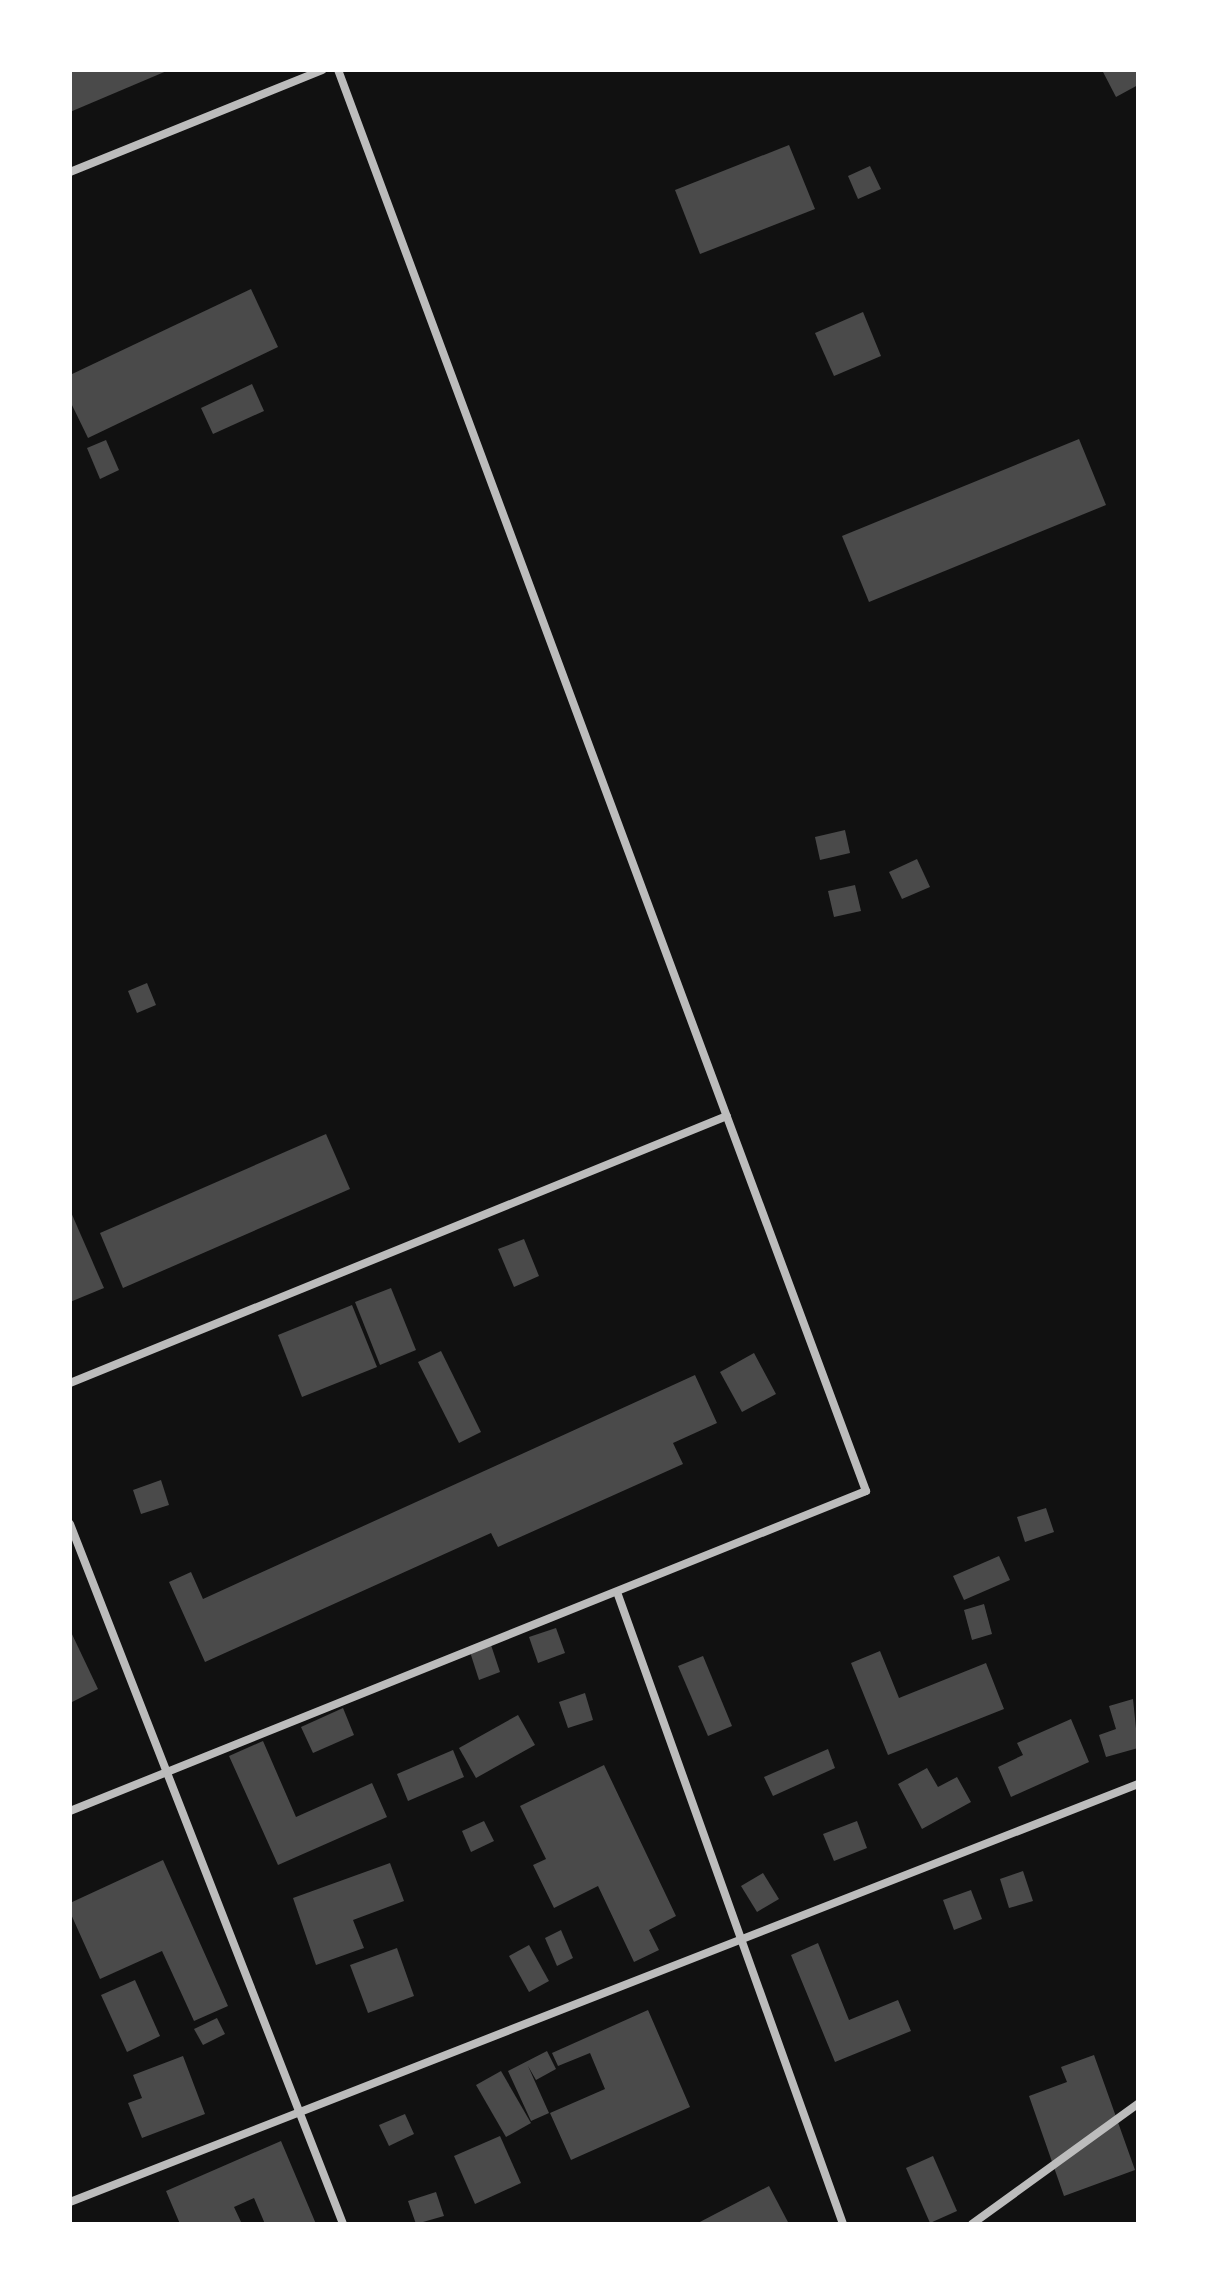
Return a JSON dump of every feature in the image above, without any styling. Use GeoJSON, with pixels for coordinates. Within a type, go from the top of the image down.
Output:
{"type":"FeatureCollection","features":[{"type":"Feature","properties":{"kind":"street"},"geometry":{"type":"LineString","coordinates":[[70,172],[322,70]]}},
{"type":"Feature","properties":{"kind":"street"},"geometry":{"type":"LineString","coordinates":[[70,1811],[866,1491],[338,70]]}},
{"type":"Feature","properties":{"kind":"street"},"geometry":{"type":"LineString","coordinates":[[70,1383],[727,1116]]}},
{"type":"Feature","properties":{"kind":"street"},"geometry":{"type":"LineString","coordinates":[[70,1524],[343,2224]]}},
{"type":"Feature","properties":{"kind":"street"},"geometry":{"type":"LineString","coordinates":[[617,1592],[843,2224]]}},
{"type":"Feature","properties":{"kind":"street"},"geometry":{"type":"LineString","coordinates":[[70,2202],[298,2109],[1138,1784]]}},
{"type":"Feature","properties":{"kind":"street"},"geometry":{"type":"LineString","coordinates":[[972,2224],[1138,2104]]}},
{"type":"Feature","properties":{"kind":"building"},"geometry":{"type":"Polygon","coordinates":[[[70,70],[169,70],[70,112],[70,70]]]}},
{"type":"Feature","properties":{"kind":"building"},"geometry":{"type":"Polygon","coordinates":[[[1102,70],[1138,70],[1138,85],[1116,97],[1102,70]]]}},
{"type":"Feature","properties":{"kind":"building"},"geometry":{"type":"Polygon","coordinates":[[[789,145],[815,209],[700,254],[675,190],[789,145]]]}},
{"type":"Feature","properties":{"kind":"building"},"geometry":{"type":"Polygon","coordinates":[[[870,166],[881,189],[858,199],[848,176],[870,166]]]}},
{"type":"Feature","properties":{"kind":"building"},"geometry":{"type":"Polygon","coordinates":[[[251,289],[278,347],[88,438],[70,401],[70,375],[251,289]]]}},
{"type":"Feature","properties":{"kind":"building"},"geometry":{"type":"Polygon","coordinates":[[[863,312],[881,356],[834,376],[815,333],[863,312]]]}},
{"type":"Feature","properties":{"kind":"building"},"geometry":{"type":"Polygon","coordinates":[[[252,384],[264,411],[213,434],[201,408],[252,384]]]}},
{"type":"Feature","properties":{"kind":"building"},"geometry":{"type":"Polygon","coordinates":[[[1079,439],[1106,505],[869,602],[842,536],[1079,439]]]}},
{"type":"Feature","properties":{"kind":"building"},"geometry":{"type":"Polygon","coordinates":[[[106,440],[119,470],[100,479],[87,448],[106,440]]]}},
{"type":"Feature","properties":{"kind":"building"},"geometry":{"type":"Polygon","coordinates":[[[845,830],[850,853],[820,860],[815,837],[845,830]]]}},
{"type":"Feature","properties":{"kind":"building"},"geometry":{"type":"Polygon","coordinates":[[[917,859],[930,887],[902,899],[889,872],[917,859]]]}},
{"type":"Feature","properties":{"kind":"building"},"geometry":{"type":"Polygon","coordinates":[[[855,885],[861,911],[834,917],[828,891],[855,885]]]}},
{"type":"Feature","properties":{"kind":"building"},"geometry":{"type":"Polygon","coordinates":[[[147,983],[156,1005],[137,1013],[128,991],[147,983]]]}},
{"type":"Feature","properties":{"kind":"building"},"geometry":{"type":"Polygon","coordinates":[[[326,1134],[350,1189],[123,1288],[100,1233],[326,1134]]]}},
{"type":"Feature","properties":{"kind":"building"},"geometry":{"type":"Polygon","coordinates":[[[70,1210],[104,1288],[70,1302],[70,1210]]]}},
{"type":"Feature","properties":{"kind":"building"},"geometry":{"type":"Polygon","coordinates":[[[524,1239],[539,1276],[514,1287],[498,1249],[524,1239]]]}},
{"type":"Feature","properties":{"kind":"building"},"geometry":{"type":"Polygon","coordinates":[[[391,1288],[416,1350],[380,1365],[355,1302],[391,1288]]]}},
{"type":"Feature","properties":{"kind":"building"},"geometry":{"type":"Polygon","coordinates":[[[352,1305],[377,1367],[302,1397],[278,1335],[352,1305]]]}},
{"type":"Feature","properties":{"kind":"building"},"geometry":{"type":"Polygon","coordinates":[[[441,1351],[481,1432],[459,1443],[418,1362],[441,1351]]]}},
{"type":"Feature","properties":{"kind":"building"},"geometry":{"type":"Polygon","coordinates":[[[754,1353],[776,1394],[742,1412],[720,1372],[754,1353]]]}},
{"type":"Feature","properties":{"kind":"building"},"geometry":{"type":"Polygon","coordinates":[[[695,1375],[717,1423],[673,1443],[683,1464],[498,1547],[491,1533],[205,1662],[169,1582],[191,1572],[203,1599],[695,1375]]]}},
{"type":"Feature","properties":{"kind":"building"},"geometry":{"type":"Polygon","coordinates":[[[161,1480],[169,1505],[141,1514],[133,1490],[161,1480]]]}},
{"type":"Feature","properties":{"kind":"building"},"geometry":{"type":"Polygon","coordinates":[[[1046,1508],[1054,1532],[1025,1542],[1017,1517],[1046,1508]]]}},
{"type":"Feature","properties":{"kind":"building"},"geometry":{"type":"Polygon","coordinates":[[[999,1556],[1010,1580],[964,1600],[953,1576],[999,1556]]]}},
{"type":"Feature","properties":{"kind":"building"},"geometry":{"type":"Polygon","coordinates":[[[984,1604],[992,1634],[972,1640],[964,1610],[984,1604]]]}},
{"type":"Feature","properties":{"kind":"building"},"geometry":{"type":"Polygon","coordinates":[[[556,1628],[565,1653],[538,1663],[529,1637],[556,1628]]]}},
{"type":"Feature","properties":{"kind":"building"},"geometry":{"type":"Polygon","coordinates":[[[70,1630],[98,1689],[70,1703],[70,1630]]]}},
{"type":"Feature","properties":{"kind":"building"},"geometry":{"type":"Polygon","coordinates":[[[491,1645],[500,1672],[479,1680],[470,1652],[491,1645]]]}},
{"type":"Feature","properties":{"kind":"building"},"geometry":{"type":"Polygon","coordinates":[[[880,1651],[899,1698],[986,1663],[1004,1709],[888,1755],[851,1663],[880,1651]]]}},
{"type":"Feature","properties":{"kind":"building"},"geometry":{"type":"Polygon","coordinates":[[[703,1656],[732,1726],[708,1736],[678,1666],[703,1656]]]}},
{"type":"Feature","properties":{"kind":"building"},"geometry":{"type":"Polygon","coordinates":[[[585,1693],[593,1720],[568,1728],[559,1702],[585,1693]]]}},
{"type":"Feature","properties":{"kind":"building"},"geometry":{"type":"Polygon","coordinates":[[[1133,1699],[1138,1748],[1106,1757],[1099,1735],[1116,1729],[1109,1706],[1133,1699]]]}},
{"type":"Feature","properties":{"kind":"building"},"geometry":{"type":"Polygon","coordinates":[[[343,1708],[354,1735],[313,1753],[301,1727],[343,1708]]]}},
{"type":"Feature","properties":{"kind":"building"},"geometry":{"type":"Polygon","coordinates":[[[518,1715],[535,1745],[476,1778],[459,1748],[518,1715]]]}},
{"type":"Feature","properties":{"kind":"building"},"geometry":{"type":"Polygon","coordinates":[[[1071,1719],[1089,1762],[1011,1797],[998,1767],[1023,1755],[1017,1743],[1071,1719]]]}},
{"type":"Feature","properties":{"kind":"building"},"geometry":{"type":"Polygon","coordinates":[[[263,1741],[296,1817],[372,1783],[387,1817],[278,1865],[229,1756],[263,1741]]]}},
{"type":"Feature","properties":{"kind":"building"},"geometry":{"type":"Polygon","coordinates":[[[828,1749],[835,1768],[773,1796],[764,1777],[828,1749]]]}},
{"type":"Feature","properties":{"kind":"building"},"geometry":{"type":"Polygon","coordinates":[[[453,1750],[464,1777],[408,1801],[397,1774],[453,1750]]]}},
{"type":"Feature","properties":{"kind":"building"},"geometry":{"type":"Polygon","coordinates":[[[604,1765],[676,1916],[649,1930],[659,1950],[634,1962],[598,1886],[554,1908],[533,1865],[546,1859],[520,1806],[604,1765]]]}},
{"type":"Feature","properties":{"kind":"building"},"geometry":{"type":"Polygon","coordinates":[[[927,1768],[938,1787],[957,1777],[971,1802],[922,1829],[898,1784],[927,1768]]]}},
{"type":"Feature","properties":{"kind":"building"},"geometry":{"type":"Polygon","coordinates":[[[484,1821],[494,1841],[471,1852],[462,1831],[484,1821]]]}},
{"type":"Feature","properties":{"kind":"building"},"geometry":{"type":"Polygon","coordinates":[[[857,1821],[867,1848],[834,1861],[823,1834],[857,1821]]]}},
{"type":"Feature","properties":{"kind":"building"},"geometry":{"type":"Polygon","coordinates":[[[163,1860],[228,2006],[194,2021],[162,1951],[100,1979],[70,1912],[70,1903],[163,1860]]]}},
{"type":"Feature","properties":{"kind":"building"},"geometry":{"type":"Polygon","coordinates":[[[390,1863],[404,1901],[353,1920],[364,1948],[316,1965],[293,1898],[390,1863]]]}},
{"type":"Feature","properties":{"kind":"building"},"geometry":{"type":"Polygon","coordinates":[[[1023,1871],[1033,1901],[1009,1908],[1000,1879],[1023,1871]]]}},
{"type":"Feature","properties":{"kind":"building"},"geometry":{"type":"Polygon","coordinates":[[[763,1873],[779,1899],[757,1912],[741,1886],[763,1873]]]}},
{"type":"Feature","properties":{"kind":"building"},"geometry":{"type":"Polygon","coordinates":[[[971,1890],[982,1919],[954,1930],[943,1900],[971,1890]]]}},
{"type":"Feature","properties":{"kind":"building"},"geometry":{"type":"Polygon","coordinates":[[[561,1930],[573,1958],[557,1966],[545,1938],[561,1930]]]}},
{"type":"Feature","properties":{"kind":"building"},"geometry":{"type":"Polygon","coordinates":[[[818,1943],[849,2020],[898,2000],[911,2031],[835,2062],[791,1955],[818,1943]]]}},
{"type":"Feature","properties":{"kind":"building"},"geometry":{"type":"Polygon","coordinates":[[[529,1945],[549,1981],[529,1992],[509,1956],[529,1945]]]}},
{"type":"Feature","properties":{"kind":"building"},"geometry":{"type":"Polygon","coordinates":[[[397,1948],[414,1996],[368,2013],[350,1965],[397,1948]]]}},
{"type":"Feature","properties":{"kind":"building"},"geometry":{"type":"Polygon","coordinates":[[[135,1980],[160,2036],[127,2052],[101,1995],[135,1980]]]}},
{"type":"Feature","properties":{"kind":"building"},"geometry":{"type":"Polygon","coordinates":[[[648,2010],[690,2107],[571,2160],[550,2113],[605,2089],[590,2053],[558,2066],[552,2053],[648,2010]]]}},
{"type":"Feature","properties":{"kind":"building"},"geometry":{"type":"Polygon","coordinates":[[[217,2018],[225,2034],[203,2045],[194,2029],[217,2018]]]}},
{"type":"Feature","properties":{"kind":"building"},"geometry":{"type":"Polygon","coordinates":[[[547,2051],[556,2069],[536,2080],[528,2066],[549,2113],[531,2121],[508,2071],[547,2051]]]}},
{"type":"Feature","properties":{"kind":"building"},"geometry":{"type":"Polygon","coordinates":[[[1094,2055],[1135,2170],[1064,2196],[1029,2096],[1067,2082],[1061,2067],[1094,2055]]]}},
{"type":"Feature","properties":{"kind":"building"},"geometry":{"type":"Polygon","coordinates":[[[183,2056],[205,2114],[142,2138],[128,2103],[142,2098],[133,2075],[183,2056]]]}},
{"type":"Feature","properties":{"kind":"building"},"geometry":{"type":"Polygon","coordinates":[[[501,2071],[531,2123],[506,2137],[476,2085],[501,2071]]]}},
{"type":"Feature","properties":{"kind":"building"},"geometry":{"type":"Polygon","coordinates":[[[405,2114],[414,2134],[389,2146],[379,2125],[405,2114]]]}},
{"type":"Feature","properties":{"kind":"building"},"geometry":{"type":"Polygon","coordinates":[[[500,2136],[521,2183],[475,2204],[454,2156],[500,2136]]]}},
{"type":"Feature","properties":{"kind":"building"},"geometry":{"type":"Polygon","coordinates":[[[281,2141],[316,2224],[265,2224],[254,2198],[234,2207],[242,2224],[180,2224],[166,2191],[281,2141]]]}},
{"type":"Feature","properties":{"kind":"building"},"geometry":{"type":"Polygon","coordinates":[[[933,2156],[957,2211],[930,2223],[906,2168],[933,2156]]]}},
{"type":"Feature","properties":{"kind":"building"},"geometry":{"type":"Polygon","coordinates":[[[769,2186],[789,2224],[696,2224],[769,2186]]]}},
{"type":"Feature","properties":{"kind":"building"},"geometry":{"type":"Polygon","coordinates":[[[436,2192],[444,2216],[416,2224],[408,2201],[436,2192]]]}}]}
